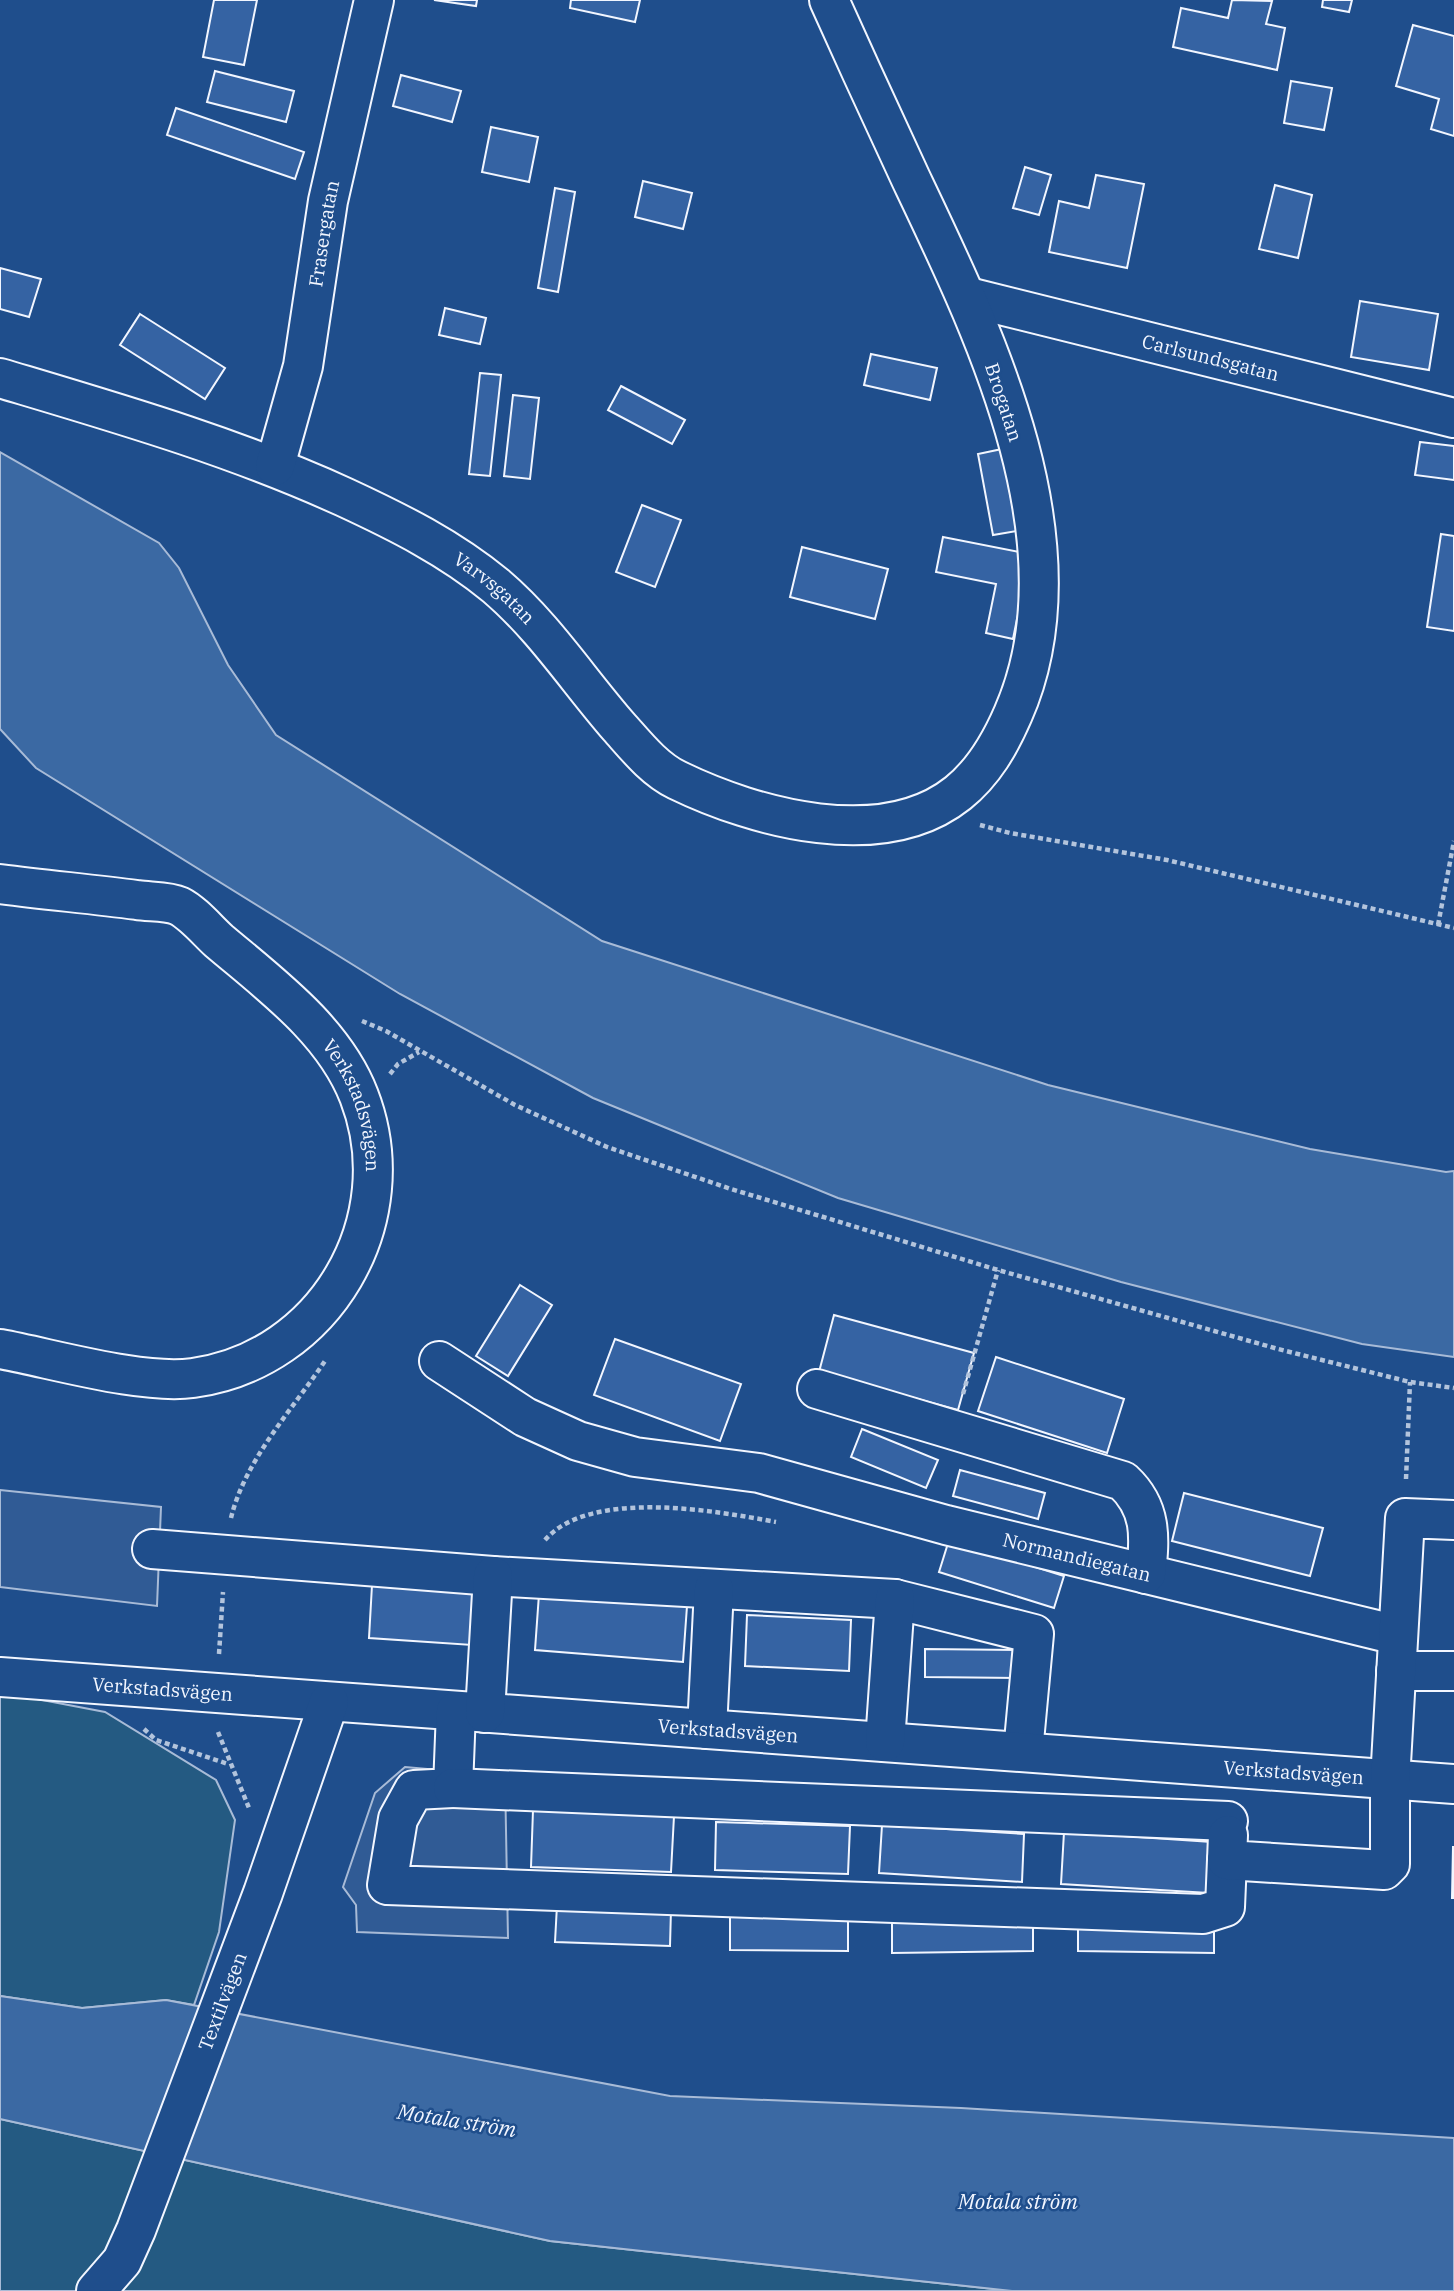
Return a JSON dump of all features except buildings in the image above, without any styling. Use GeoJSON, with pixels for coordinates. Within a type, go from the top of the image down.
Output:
{"type":"FeatureCollection","features":[{"type":"Feature","properties":{"kind":"street","name":"Frasergatan"},"geometry":{"type":"LineString","coordinates":[[275,466],[303,366],[328,201],[374,0]]}},
{"type":"Feature","properties":{"kind":"street","name":"Brogatan"},"geometry":{"type":"LineString","coordinates":[[829,0],[968,297],[1002,390],[1024,468],[1038,557],[1039,598],[1036,631],[1022,693],[1003,737],[986,764],[966,786],[941,806]]}},
{"type":"Feature","properties":{"kind":"street","name":"Carlsundsgatan"},"geometry":{"type":"LineString","coordinates":[[968,297],[1454,418]]}},
{"type":"Feature","properties":{"kind":"street","name":"Varvsgatan"},"geometry":{"type":"LineString","coordinates":[[0,378],[165,426],[275,466],[386,516],[444,548],[497,587],[545,633],[590,693],[646,757],[671,778],[755,809],[806,822],[855,827],[895,821],[941,806]]}},
{"type":"Feature","properties":{"kind":"street","name":"Verkstadsvägen"},"geometry":{"type":"LineString","coordinates":[[0,884],[178,906],[303,1017],[335,1050],[353,1083],[366,1118],[374,1168],[363,1238],[346,1274],[327,1304],[295,1335],[275,1349],[217,1374],[170,1380],[0,1349]]}},
{"type":"Feature","properties":{"kind":"street","name":"Normandiegatan"},"geometry":{"type":"LineString","coordinates":[[439,1360],[525,1417],[578,1441],[635,1457],[759,1474],[946,1525],[1146,1574],[1454,1671]]}},
{"type":"Feature","properties":{"kind":"street"},"geometry":{"type":"LineString","coordinates":[[817,1389],[1123,1480],[1142,1503],[1147,1517],[1150,1533],[1146,1574]]}},
{"type":"Feature","properties":{"kind":"street"},"geometry":{"type":"LineString","coordinates":[[1227,1860],[1384,1870],[1390,1864],[1390,1782],[1405,1518],[1454,1520]]}},
{"type":"Feature","properties":{"kind":"street"},"geometry":{"type":"LineString","coordinates":[[152,1549],[534,1579],[895,1599],[1034,1633],[1023,1752]]}},
{"type":"Feature","properties":{"kind":"street"},"geometry":{"type":"LineString","coordinates":[[453,1788],[470,1712],[493,1576]]}},
{"type":"Feature","properties":{"kind":"street"},"geometry":{"type":"LineString","coordinates":[[707,1729],[713,1589]]}},
{"type":"Feature","properties":{"kind":"street"},"geometry":{"type":"LineString","coordinates":[[885,1742],[895,1599]]}},
{"type":"Feature","properties":{"kind":"street","name":"Verkstadsvägen"},"geometry":{"type":"LineString","coordinates":[[0,1677],[1023,1752],[1390,1782],[1454,1784]]}},
{"type":"Feature","properties":{"kind":"street","name":"Textilvägen"},"geometry":{"type":"LineString","coordinates":[[96,2291],[122,2261],[136,2230],[263,1894],[329,1702]]}},
{"type":"Feature","properties":{"kind":"street"},"geometry":{"type":"LineString","coordinates":[[1228,1821],[453,1788],[414,1790],[398,1819],[387,1885],[1203,1914],[1225,1907],[1233,1769]]}},
{"type":"Feature","properties":{"kind":"path"},"geometry":{"type":"LineString","coordinates":[[941,806],[974,824],[1010,833],[1167,860],[1454,928]]}},
{"type":"Feature","properties":{"kind":"path"},"geometry":{"type":"LineString","coordinates":[[1438,925],[1454,841]]}},
{"type":"Feature","properties":{"kind":"path"},"geometry":{"type":"LineString","coordinates":[[303,1017],[360,1020],[386,1031],[515,1105],[607,1147],[731,1189],[1011,1274],[1278,1349],[1410,1382],[1454,1388]]}},
{"type":"Feature","properties":{"kind":"path"},"geometry":{"type":"LineString","coordinates":[[226,1556],[232,1517],[243,1485],[255,1462],[328,1358],[334,1326],[327,1304]]}},
{"type":"Feature","properties":{"kind":"path"},"geometry":{"type":"LineString","coordinates":[[1405,1518],[1410,1382]]}},
{"type":"Feature","properties":{"kind":"path"},"geometry":{"type":"LineString","coordinates":[[534,1579],[536,1556],[552,1533],[584,1517],[606,1512],[631,1507],[685,1509],[789,1524]]}},
{"type":"Feature","properties":{"kind":"shaded area"},"geometry":{"type":"Polygon","coordinates":[[[0,1490],[161,1507],[157,1606],[0,1587],[0,1490]]]}},
{"type":"Feature","properties":{"kind":"shaded area"},"geometry":{"type":"Polygon","coordinates":[[[0,1692],[105,1712],[216,1780],[235,1820],[219,1932],[194,2005],[166,2000],[82,2008],[0,1996],[0,1692]]]}},
{"type":"Feature","properties":{"kind":"shaded area"},"geometry":{"type":"Polygon","coordinates":[[[405,1767],[505,1776],[508,1938],[357,1932],[356,1905],[343,1887],[375,1793],[405,1767]]]}},
{"type":"Feature","properties":{"kind":"shaded area"},"geometry":{"type":"Polygon","coordinates":[[[0,2119],[550,2241],[1012,2291],[0,2291],[0,2119]]]}},
{"type":"Feature","properties":{"kind":"water"},"geometry":{"type":"Polygon","coordinates":[[[0,452],[159,543],[179,568],[228,665],[276,735],[602,941],[1048,1085],[1310,1149],[1446,1172],[1454,1171],[1454,1357],[1362,1344],[1121,1282],[838,1198],[593,1098],[400,994],[36,768],[0,729],[0,452]]]}},
{"type":"Feature","properties":{"kind":"water","name":"Motala ström"},"geometry":{"type":"Polygon","coordinates":[[[0,1996],[82,2008],[166,2000],[670,2096],[961,2108],[1454,2138],[1454,2291],[1012,2291],[550,2241],[0,2119],[0,1996]]]}}]}
